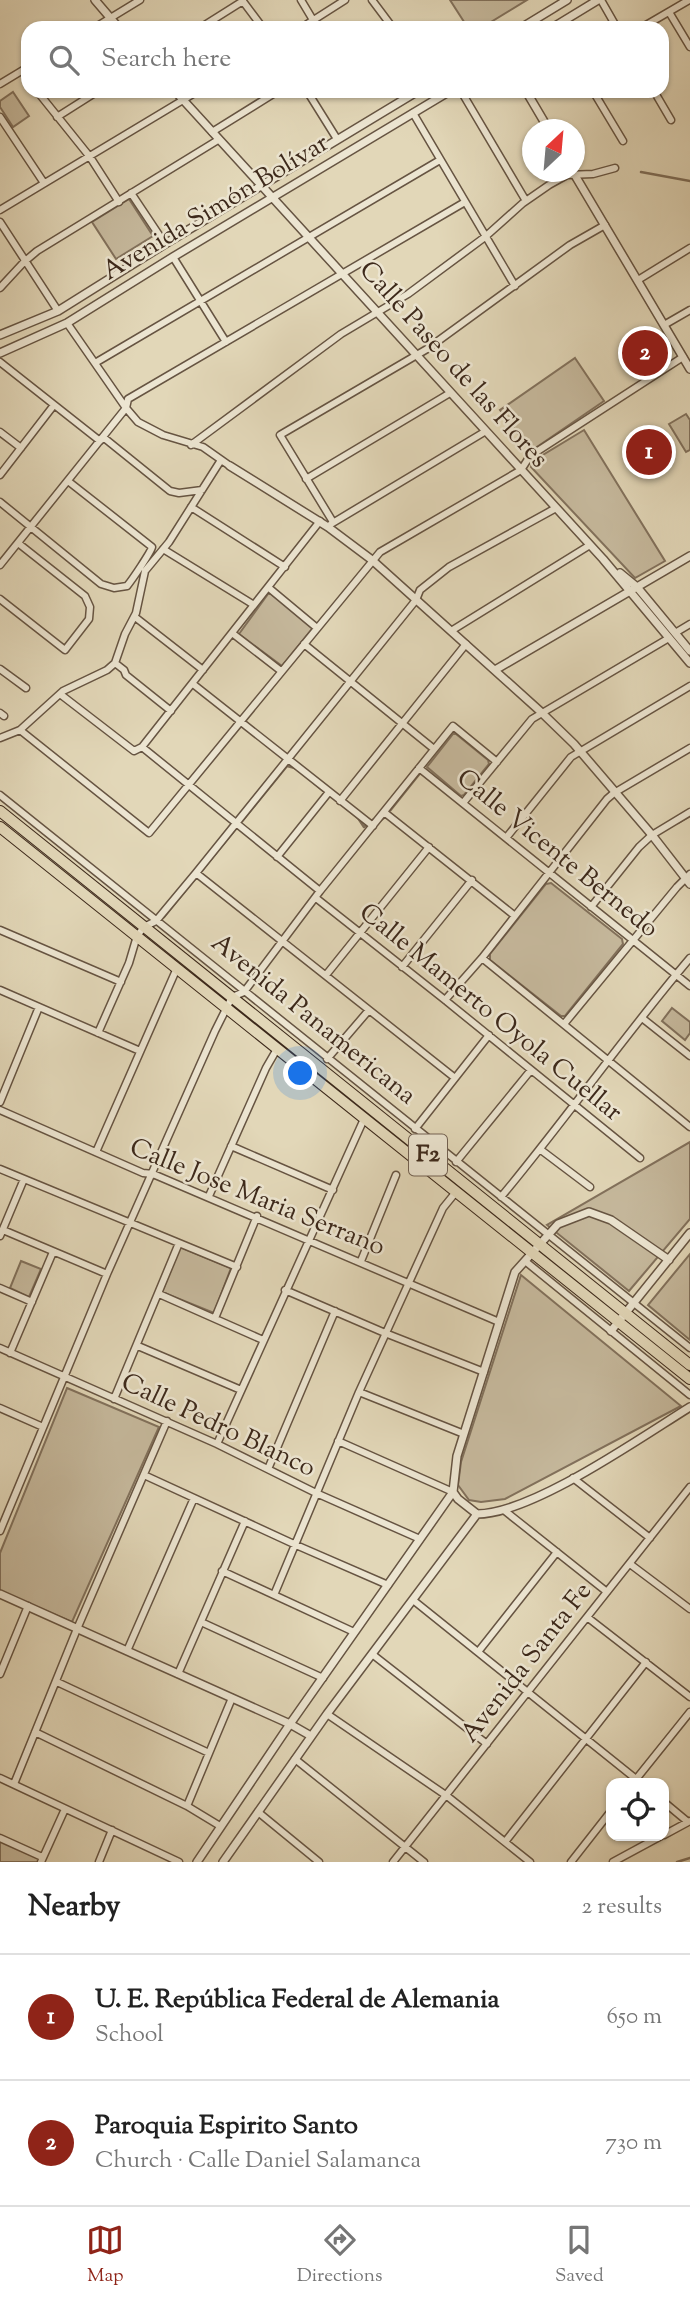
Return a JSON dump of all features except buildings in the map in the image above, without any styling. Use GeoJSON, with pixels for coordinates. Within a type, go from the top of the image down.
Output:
{"type":"FeatureCollection","features":[{"type":"Feature","properties":{"kind":"highway","name":"Avenida Panamericana"},"geometry":{"type":"LineString","coordinates":[[0,811],[625,1313]]}},
{"type":"Feature","properties":{"kind":"highway","name":"Avenida Panamericana"},"geometry":{"type":"LineString","coordinates":[[0,827],[456,1192],[529,1257],[614,1326]]}},
{"type":"Feature","properties":{"kind":"highway","name":"F2"},"geometry":{"type":"LineString","coordinates":[[625,1313],[690,1365]]}},
{"type":"Feature","properties":{"kind":"highway","name":"F2"},"geometry":{"type":"LineString","coordinates":[[614,1326],[690,1379]]}},
{"type":"Feature","properties":{"kind":"street"},"geometry":{"type":"LineString","coordinates":[[95,0],[113,21]]}},
{"type":"Feature","properties":{"kind":"street"},"geometry":{"type":"LineString","coordinates":[[106,21],[140,0]]}},
{"type":"Feature","properties":{"kind":"street"},"geometry":{"type":"LineString","coordinates":[[301,0],[313,20],[345,0]]}},
{"type":"Feature","properties":{"kind":"street"},"geometry":{"type":"LineString","coordinates":[[372,0],[388,21]]}},
{"type":"Feature","properties":{"kind":"street"},"geometry":{"type":"LineString","coordinates":[[533,21],[567,0]]}},
{"type":"Feature","properties":{"kind":"street"},"geometry":{"type":"LineString","coordinates":[[564,21],[599,0],[612,21]]}},
{"type":"Feature","properties":{"kind":"street"},"geometry":{"type":"LineString","coordinates":[[653,21],[689,0]]}},
{"type":"Feature","properties":{"kind":"street"},"geometry":{"type":"LineString","coordinates":[[211,21],[242,1],[258,21]]}},
{"type":"Feature","properties":{"kind":"street"},"geometry":{"type":"LineString","coordinates":[[669,12],[690,47]]}},
{"type":"Feature","properties":{"kind":"street"},"geometry":{"type":"LineString","coordinates":[[0,84],[21,71]]}},
{"type":"Feature","properties":{"kind":"street"},"geometry":{"type":"LineString","coordinates":[[42,98],[90,157],[119,202]]}},
{"type":"Feature","properties":{"kind":"street"},"geometry":{"type":"LineString","coordinates":[[57,117],[87,98]]}},
{"type":"Feature","properties":{"kind":"street"},"geometry":{"type":"LineString","coordinates":[[0,210],[186,98]]}},
{"type":"Feature","properties":{"kind":"street"},"geometry":{"type":"LineString","coordinates":[[212,132],[267,98]]}},
{"type":"Feature","properties":{"kind":"street"},"geometry":{"type":"LineString","coordinates":[[311,98],[337,139]]}},
{"type":"Feature","properties":{"kind":"street","name":"Avenida Simón Bolívar"},"geometry":{"type":"LineString","coordinates":[[0,335],[58,312],[406,98]]}},
{"type":"Feature","properties":{"kind":"street","name":"Avenida Simón Bolívar"},"geometry":{"type":"LineString","coordinates":[[0,353],[67,323],[438,98]]}},
{"type":"Feature","properties":{"kind":"street"},"geometry":{"type":"LineString","coordinates":[[465,98],[526,201]]}},
{"type":"Feature","properties":{"kind":"street"},"geometry":{"type":"LineString","coordinates":[[530,98],[543,119]]}},
{"type":"Feature","properties":{"kind":"street"},"geometry":{"type":"LineString","coordinates":[[597,98],[623,141]]}},
{"type":"Feature","properties":{"kind":"street"},"geometry":{"type":"LineString","coordinates":[[658,98],[671,120]]}},
{"type":"Feature","properties":{"kind":"street"},"geometry":{"type":"LineString","coordinates":[[183,100],[261,186]]}},
{"type":"Feature","properties":{"kind":"street"},"geometry":{"type":"LineString","coordinates":[[413,113],[515,286]]}},
{"type":"Feature","properties":{"kind":"street"},"geometry":{"type":"LineString","coordinates":[[0,117],[44,183]]}},
{"type":"Feature","properties":{"kind":"street"},"geometry":{"type":"LineString","coordinates":[[0,289],[24,261],[37,251],[218,140]]}},
{"type":"Feature","properties":{"kind":"street"},"geometry":{"type":"LineString","coordinates":[[95,363],[440,160]]}},
{"type":"Feature","properties":{"kind":"street"},"geometry":{"type":"LineString","coordinates":[[585,174],[615,168]]}},
{"type":"Feature","properties":{"kind":"street"},"geometry":{"type":"LineString","coordinates":[[191,445],[341,334],[408,294],[485,237],[526,201],[554,182]]}},
{"type":"Feature","properties":{"kind":"street"},"geometry":{"type":"LineString","coordinates":[[579,182],[690,369]]}},
{"type":"Feature","properties":{"kind":"street","name":"Calle Paseo de las Flores"},"geometry":{"type":"LineString","coordinates":[[261,186],[590,545],[634,589],[672,635],[690,663]]}},
{"type":"Feature","properties":{"kind":"street"},"geometry":{"type":"LineString","coordinates":[[131,193],[165,244]]}},
{"type":"Feature","properties":{"kind":"street"},"geometry":{"type":"LineString","coordinates":[[0,565],[126,408],[128,399],[465,202]]}},
{"type":"Feature","properties":{"kind":"street"},"geometry":{"type":"LineString","coordinates":[[0,222],[58,312],[138,422],[191,445],[203,447],[320,522],[330,524],[486,431]]}},
{"type":"Feature","properties":{"kind":"street"},"geometry":{"type":"LineString","coordinates":[[564,1024],[688,879],[579,751],[541,712],[330,524],[280,435],[427,349],[570,246],[605,225]]}},
{"type":"Feature","properties":{"kind":"street"},"geometry":{"type":"LineString","coordinates":[[638,280],[690,248]]}},
{"type":"Feature","properties":{"kind":"street"},"geometry":{"type":"LineString","coordinates":[[173,257],[226,342]]}},
{"type":"Feature","properties":{"kind":"street"},"geometry":{"type":"LineString","coordinates":[[664,325],[690,310]]}},
{"type":"Feature","properties":{"kind":"street"},"geometry":{"type":"LineString","coordinates":[[20,730],[149,833],[380,552],[521,470],[530,456],[683,357]]}},
{"type":"Feature","properties":{"kind":"street"},"geometry":{"type":"LineString","coordinates":[[0,362],[170,491],[179,493],[202,490]]}},
{"type":"Feature","properties":{"kind":"street"},"geometry":{"type":"LineString","coordinates":[[306,479],[450,393]]}},
{"type":"Feature","properties":{"kind":"street"},"geometry":{"type":"LineString","coordinates":[[0,475],[54,405]]}},
{"type":"Feature","properties":{"kind":"street"},"geometry":{"type":"LineString","coordinates":[[0,432],[21,448]]}},
{"type":"Feature","properties":{"kind":"street"},"geometry":{"type":"LineString","coordinates":[[0,738],[20,730],[70,686],[107,670],[114,663],[135,617],[145,571],[163,549],[221,460]]}},
{"type":"Feature","properties":{"kind":"street"},"geometry":{"type":"LineString","coordinates":[[0,502],[108,587],[122,588],[132,580],[142,562],[151,553],[152,547],[68,481]]}},
{"type":"Feature","properties":{"kind":"street"},"geometry":{"type":"LineString","coordinates":[[191,507],[285,567]]}},
{"type":"Feature","properties":{"kind":"street"},"geometry":{"type":"LineString","coordinates":[[98,1032],[130,963],[136,936],[144,927],[156,921],[196,873],[416,600],[420,590],[449,567],[556,508]]}},
{"type":"Feature","properties":{"kind":"street"},"geometry":{"type":"LineString","coordinates":[[60,694],[134,751],[142,747],[320,522]]}},
{"type":"Feature","properties":{"kind":"street"},"geometry":{"type":"LineString","coordinates":[[0,599],[63,650],[89,619],[90,607],[85,596],[18,543]]}},
{"type":"Feature","properties":{"kind":"street"},"geometry":{"type":"LineString","coordinates":[[451,631],[590,545]]}},
{"type":"Feature","properties":{"kind":"street"},"geometry":{"type":"LineString","coordinates":[[163,549],[254,606]]}},
{"type":"Feature","properties":{"kind":"street"},"geometry":{"type":"LineString","coordinates":[[495,670],[690,556]]}},
{"type":"Feature","properties":{"kind":"street"},"geometry":{"type":"LineString","coordinates":[[269,588],[317,628]]}},
{"type":"Feature","properties":{"kind":"street"},"geometry":{"type":"LineString","coordinates":[[135,617],[203,670]]}},
{"type":"Feature","properties":{"kind":"street"},"geometry":{"type":"LineString","coordinates":[[463,803],[532,719],[690,624]]}},
{"type":"Feature","properties":{"kind":"street"},"geometry":{"type":"LineString","coordinates":[[232,633],[281,671]]}},
{"type":"Feature","properties":{"kind":"street","name":"Calle Paseo de las Flores"},"geometry":{"type":"LineString","coordinates":[[672,635],[690,651]]}},
{"type":"Feature","properties":{"kind":"street"},"geometry":{"type":"LineString","coordinates":[[304,644],[434,748]]}},
{"type":"Feature","properties":{"kind":"street"},"geometry":{"type":"LineString","coordinates":[[340,801],[466,645]]}},
{"type":"Feature","properties":{"kind":"street"},"geometry":{"type":"LineString","coordinates":[[114,663],[171,711]]}},
{"type":"Feature","properties":{"kind":"street"},"geometry":{"type":"LineString","coordinates":[[0,669],[26,688]]}},
{"type":"Feature","properties":{"kind":"street"},"geometry":{"type":"LineString","coordinates":[[192,684],[373,826]]}},
{"type":"Feature","properties":{"kind":"street"},"geometry":{"type":"LineString","coordinates":[[506,838],[571,757],[690,686]]}},
{"type":"Feature","properties":{"kind":"street","name":"Calle Vicente Bernedo"},"geometry":{"type":"LineString","coordinates":[[497,762],[453,726],[419,768],[690,986]]}},
{"type":"Feature","properties":{"kind":"street"},"geometry":{"type":"LineString","coordinates":[[142,747],[320,891]]}},
{"type":"Feature","properties":{"kind":"street"},"geometry":{"type":"LineString","coordinates":[[445,1000],[614,793],[690,748]]}},
{"type":"Feature","properties":{"kind":"street"},"geometry":{"type":"LineString","coordinates":[[0,1531],[107,1274],[225,1007],[232,997],[244,992],[320,891],[419,768]]}},
{"type":"Feature","properties":{"kind":"street"},"geometry":{"type":"LineString","coordinates":[[276,857],[329,792]]}},
{"type":"Feature","properties":{"kind":"street","name":"Avenida Panamericana"},"geometry":{"type":"LineString","coordinates":[[0,795],[690,1348]]}},
{"type":"Feature","properties":{"kind":"street"},"geometry":{"type":"LineString","coordinates":[[384,812],[515,916]]}},
{"type":"Feature","properties":{"kind":"street"},"geometry":{"type":"LineString","coordinates":[[591,907],[639,847],[652,835],[690,812]]}},
{"type":"Feature","properties":{"kind":"street"},"geometry":{"type":"LineString","coordinates":[[326,975],[429,847]]}},
{"type":"Feature","properties":{"kind":"street"},"geometry":{"type":"LineString","coordinates":[[196,873],[454,1078]]}},
{"type":"Feature","properties":{"kind":"street"},"geometry":{"type":"LineString","coordinates":[[402,967],[472,880]]}},
{"type":"Feature","properties":{"kind":"street","name":"Calle Mamerto Oyola Cuellar"},"geometry":{"type":"LineString","coordinates":[[316,898],[640,1158]]}},
{"type":"Feature","properties":{"kind":"street"},"geometry":{"type":"LineString","coordinates":[[0,930],[121,982]]}},
{"type":"Feature","properties":{"kind":"street"},"geometry":{"type":"LineString","coordinates":[[482,958],[690,1127]]}},
{"type":"Feature","properties":{"kind":"street"},"geometry":{"type":"LineString","coordinates":[[501,1197],[576,1106],[607,1061],[690,958]]}},
{"type":"Feature","properties":{"kind":"street"},"geometry":{"type":"LineString","coordinates":[[96,1152],[177,968]]}},
{"type":"Feature","properties":{"kind":"street"},"geometry":{"type":"LineString","coordinates":[[0,990],[140,1051]]}},
{"type":"Feature","properties":{"kind":"street"},"geometry":{"type":"LineString","coordinates":[[0,1102],[39,1007]]}},
{"type":"Feature","properties":{"kind":"street"},"geometry":{"type":"LineString","coordinates":[[327,1059],[369,1010]]}},
{"type":"Feature","properties":{"kind":"street"},"geometry":{"type":"LineString","coordinates":[[642,1018],[689,1052]]}},
{"type":"Feature","properties":{"kind":"street"},"geometry":{"type":"LineString","coordinates":[[415,1129],[489,1035]]}},
{"type":"Feature","properties":{"kind":"street"},"geometry":{"type":"LineString","coordinates":[[209,1196],[277,1049]]}},
{"type":"Feature","properties":{"kind":"street"},"geometry":{"type":"LineString","coordinates":[[456,1161],[531,1070]]}},
{"type":"Feature","properties":{"kind":"street","name":"Calle Jose Maria Serrano"},"geometry":{"type":"LineString","coordinates":[[0,1110],[143,1173],[153,1174],[257,1216],[499,1322]]}},
{"type":"Feature","properties":{"kind":"street"},"geometry":{"type":"LineString","coordinates":[[217,1444],[364,1119]]}},
{"type":"Feature","properties":{"kind":"street"},"geometry":{"type":"LineString","coordinates":[[231,1146],[333,1189]]}},
{"type":"Feature","properties":{"kind":"street"},"geometry":{"type":"LineString","coordinates":[[541,1150],[590,1187]]}},
{"type":"Feature","properties":{"kind":"street"},"geometry":{"type":"LineString","coordinates":[[0,1169],[237,1267]]}},
{"type":"Feature","properties":{"kind":"street"},"geometry":{"type":"LineString","coordinates":[[360,1261],[396,1175]]}},
{"type":"Feature","properties":{"kind":"street"},"geometry":{"type":"LineString","coordinates":[[24,1179],[1,1233],[107,1274]]}},
{"type":"Feature","properties":{"kind":"street"},"geometry":{"type":"LineString","coordinates":[[274,1595],[385,1334],[443,1208],[456,1192]]}},
{"type":"Feature","properties":{"kind":"street"},"geometry":{"type":"LineString","coordinates":[[197,1862],[453,1492],[457,1456],[515,1272],[558,1224],[589,1212],[611,1220],[668,1260]]}},
{"type":"Feature","properties":{"kind":"street"},"geometry":{"type":"LineString","coordinates":[[215,1318],[257,1216]]}},
{"type":"Feature","properties":{"kind":"street"},"geometry":{"type":"LineString","coordinates":[[690,1233],[614,1326],[690,1395]]}},
{"type":"Feature","properties":{"kind":"street"},"geometry":{"type":"LineString","coordinates":[[114,1399],[179,1243]]}},
{"type":"Feature","properties":{"kind":"street"},"geometry":{"type":"LineString","coordinates":[[10,1353],[53,1252]]}},
{"type":"Feature","properties":{"kind":"street"},"geometry":{"type":"LineString","coordinates":[[0,1288],[32,1302]]}},
{"type":"Feature","properties":{"kind":"street"},"geometry":{"type":"LineString","coordinates":[[285,1290],[385,1334],[484,1372]]}},
{"type":"Feature","properties":{"kind":"street"},"geometry":{"type":"LineString","coordinates":[[159,1294],[263,1340]]}},
{"type":"Feature","properties":{"kind":"street"},"geometry":{"type":"LineString","coordinates":[[268,1469],[335,1311]]}},
{"type":"Feature","properties":{"kind":"street"},"geometry":{"type":"LineString","coordinates":[[138,1346],[241,1390]]}},
{"type":"Feature","properties":{"kind":"street","name":"Calle Pedro Blanco"},"geometry":{"type":"LineString","coordinates":[[0,1348],[167,1421],[316,1493],[420,1539]]}},
{"type":"Feature","properties":{"kind":"street"},"geometry":{"type":"LineString","coordinates":[[359,1392],[464,1434]]}},
{"type":"Feature","properties":{"kind":"street"},"geometry":{"type":"LineString","coordinates":[[223,1862],[327,1714],[477,1514],[505,1511],[573,1478],[690,1407]]}},
{"type":"Feature","properties":{"kind":"street"},"geometry":{"type":"LineString","coordinates":[[0,1408],[43,1427]]}},
{"type":"Feature","properties":{"kind":"street"},"geometry":{"type":"LineString","coordinates":[[14,1784],[77,1629],[167,1421]]}},
{"type":"Feature","properties":{"kind":"street"},"geometry":{"type":"LineString","coordinates":[[338,1441],[453,1492],[477,1514]]}},
{"type":"Feature","properties":{"kind":"street"},"geometry":{"type":"LineString","coordinates":[[144,1475],[388,1585]]}},
{"type":"Feature","properties":{"kind":"street"},"geometry":{"type":"LineString","coordinates":[[573,1478],[650,1538]]}},
{"type":"Feature","properties":{"kind":"street","name":"Avenida Santa Fe"},"geometry":{"type":"LineString","coordinates":[[393,1862],[690,1487]]}},
{"type":"Feature","properties":{"kind":"street"},"geometry":{"type":"LineString","coordinates":[[127,1651],[194,1497]]}},
{"type":"Feature","properties":{"kind":"street"},"geometry":{"type":"LineString","coordinates":[[505,1511],[607,1592]]}},
{"type":"Feature","properties":{"kind":"street"},"geometry":{"type":"LineString","coordinates":[[178,1674],[245,1521]]}},
{"type":"Feature","properties":{"kind":"street"},"geometry":{"type":"LineString","coordinates":[[478,1653],[557,1552]]}},
{"type":"Feature","properties":{"kind":"street"},"geometry":{"type":"LineString","coordinates":[[630,1564],[687,1607],[690,1597]]}},
{"type":"Feature","properties":{"kind":"street"},"geometry":{"type":"LineString","coordinates":[[222,1571],[355,1632]]}},
{"type":"Feature","properties":{"kind":"street"},"geometry":{"type":"LineString","coordinates":[[0,1594],[290,1724],[311,1736]]}},
{"type":"Feature","properties":{"kind":"street"},"geometry":{"type":"LineString","coordinates":[[412,1600],[528,1691],[632,1778]]}},
{"type":"Feature","properties":{"kind":"street"},"geometry":{"type":"LineString","coordinates":[[0,1674],[28,1606]]}},
{"type":"Feature","properties":{"kind":"street"},"geometry":{"type":"LineString","coordinates":[[587,1617],[690,1697]]}},
{"type":"Feature","properties":{"kind":"street"},"geometry":{"type":"LineString","coordinates":[[201,1622],[323,1678]]}},
{"type":"Feature","properties":{"kind":"street"},"geometry":{"type":"LineString","coordinates":[[372,1654],[487,1744]]}},
{"type":"Feature","properties":{"kind":"street"},"geometry":{"type":"LineString","coordinates":[[505,1842],[646,1662]]}},
{"type":"Feature","properties":{"kind":"street"},"geometry":{"type":"LineString","coordinates":[[57,1682],[208,1753]]}},
{"type":"Feature","properties":{"kind":"street"},"geometry":{"type":"LineString","coordinates":[[187,1807],[232,1698]]}},
{"type":"Feature","properties":{"kind":"street"},"geometry":{"type":"LineString","coordinates":[[640,1778],[690,1712]]}},
{"type":"Feature","properties":{"kind":"street"},"geometry":{"type":"LineString","coordinates":[[327,1714],[447,1796],[530,1862]]}},
{"type":"Feature","properties":{"kind":"street"},"geometry":{"type":"LineString","coordinates":[[36,1732],[220,1826]]}},
{"type":"Feature","properties":{"kind":"street"},"geometry":{"type":"LineString","coordinates":[[295,1759],[424,1862]]}},
{"type":"Feature","properties":{"kind":"street"},"geometry":{"type":"LineString","coordinates":[[0,1778],[179,1862]]}},
{"type":"Feature","properties":{"kind":"street"},"geometry":{"type":"LineString","coordinates":[[669,1805],[689,1821],[669,1832]]}},
{"type":"Feature","properties":{"kind":"street"},"geometry":{"type":"LineString","coordinates":[[0,1838],[42,1860],[65,1809]]}},
{"type":"Feature","properties":{"kind":"street"},"geometry":{"type":"LineString","coordinates":[[258,1812],[319,1862]]}},
{"type":"Feature","properties":{"kind":"street"},"geometry":{"type":"LineString","coordinates":[[571,1862],[606,1817]]}},
{"type":"Feature","properties":{"kind":"street"},"geometry":{"type":"LineString","coordinates":[[99,1862],[112,1830]]}},
{"type":"Feature","properties":{"kind":"street"},"geometry":{"type":"LineString","coordinates":[[613,1862],[652,1841]]}},
{"type":"Feature","properties":{"kind":"shaded area"},"geometry":{"type":"Polygon","coordinates":[[[450,0],[527,0],[492,21],[464,21],[450,0]]]}},
{"type":"Feature","properties":{"kind":"shaded area"},"geometry":{"type":"Polygon","coordinates":[[[13,92],[29,116],[13,127],[0,107],[0,101],[13,92]]]}},
{"type":"Feature","properties":{"kind":"shaded area"},"geometry":{"type":"Polygon","coordinates":[[[129,199],[153,236],[116,259],[92,222],[129,199]]]}},
{"type":"Feature","properties":{"kind":"shaded area"},"geometry":{"type":"Polygon","coordinates":[[[575,358],[604,401],[531,451],[500,410],[575,358]]]}},
{"type":"Feature","properties":{"kind":"shaded area"},"geometry":{"type":"Polygon","coordinates":[[[686,414],[690,420],[690,450],[686,452],[669,424],[686,414]]]}},
{"type":"Feature","properties":{"kind":"shaded area"},"geometry":{"type":"Polygon","coordinates":[[[584,430],[665,561],[635,578],[531,467],[533,461],[584,430]]]}},
{"type":"Feature","properties":{"kind":"shaded area"},"geometry":{"type":"Polygon","coordinates":[[[268,594],[312,625],[312,629],[282,666],[239,634],[268,594]]]}},
{"type":"Feature","properties":{"kind":"shaded area"},"geometry":{"type":"Polygon","coordinates":[[[453,734],[488,760],[489,764],[461,796],[427,767],[453,734]]]}},
{"type":"Feature","properties":{"kind":"shaded area"},"geometry":{"type":"Polygon","coordinates":[[[551,883],[622,939],[623,944],[565,1016],[561,1016],[490,960],[490,954],[546,884],[551,883]]]}},
{"type":"Feature","properties":{"kind":"shaded area"},"geometry":{"type":"Polygon","coordinates":[[[672,1008],[690,1022],[690,1033],[685,1040],[662,1021],[672,1008]]]}},
{"type":"Feature","properties":{"kind":"shaded area"},"geometry":{"type":"Polygon","coordinates":[[[690,1142],[690,1219],[629,1291],[547,1225],[690,1142]]]}},
{"type":"Feature","properties":{"kind":"shaded area"},"geometry":{"type":"Polygon","coordinates":[[[180,1247],[231,1268],[214,1313],[162,1292],[180,1247]]]}},
{"type":"Feature","properties":{"kind":"shaded area"},"geometry":{"type":"Polygon","coordinates":[[[690,1254],[690,1340],[648,1305],[690,1254]]]}},
{"type":"Feature","properties":{"kind":"shaded area"},"geometry":{"type":"Polygon","coordinates":[[[21,1261],[41,1269],[29,1297],[10,1288],[21,1261]]]}},
{"type":"Feature","properties":{"kind":"shaded area"},"geometry":{"type":"Polygon","coordinates":[[[521,1275],[681,1406],[505,1499],[481,1502],[469,1500],[458,1485],[461,1462],[521,1275]]]}},
{"type":"Feature","properties":{"kind":"shaded area"},"geometry":{"type":"Polygon","coordinates":[[[67,1388],[159,1427],[72,1622],[0,1591],[0,1553],[67,1388]]]}},
{"type":"Feature","properties":{"kind":"shaded area"},"geometry":{"type":"Polygon","coordinates":[[[0,1841],[40,1859],[39,1862],[0,1862],[0,1841]]]}},
{"type":"Feature","properties":{"kind":"waterway"},"geometry":{"type":"LineString","coordinates":[[641,172],[690,181]]}},
{"type":"Feature","properties":{"kind":"waterway"},"geometry":{"type":"LineString","coordinates":[[164,917],[287,766],[295,768]]}},
{"type":"Feature","properties":{"kind":"waterway"},"geometry":{"type":"LineString","coordinates":[[381,820],[421,772]]}},
{"type":"Feature","properties":{"kind":"waterway"},"geometry":{"type":"LineString","coordinates":[[314,783],[327,794]]}},
{"type":"Feature","properties":{"kind":"waterway"},"geometry":{"type":"LineString","coordinates":[[341,804],[358,818],[364,827],[374,819]]}},
{"type":"Feature","properties":{"kind":"waterway"},"geometry":{"type":"LineString","coordinates":[[678,823],[690,816]]}},
{"type":"Feature","properties":{"kind":"waterway"},"geometry":{"type":"LineString","coordinates":[[677,1862],[690,1858]]}},
{"type":"Feature","properties":{"kind":"place","name":"Paroquia Espirito Santo"},"geometry":{"type":"Point","coordinates":[645,353]}},
{"type":"Feature","properties":{"kind":"place","name":"U. E. República Federal de Alemania"},"geometry":{"type":"Point","coordinates":[649,452]}}]}
